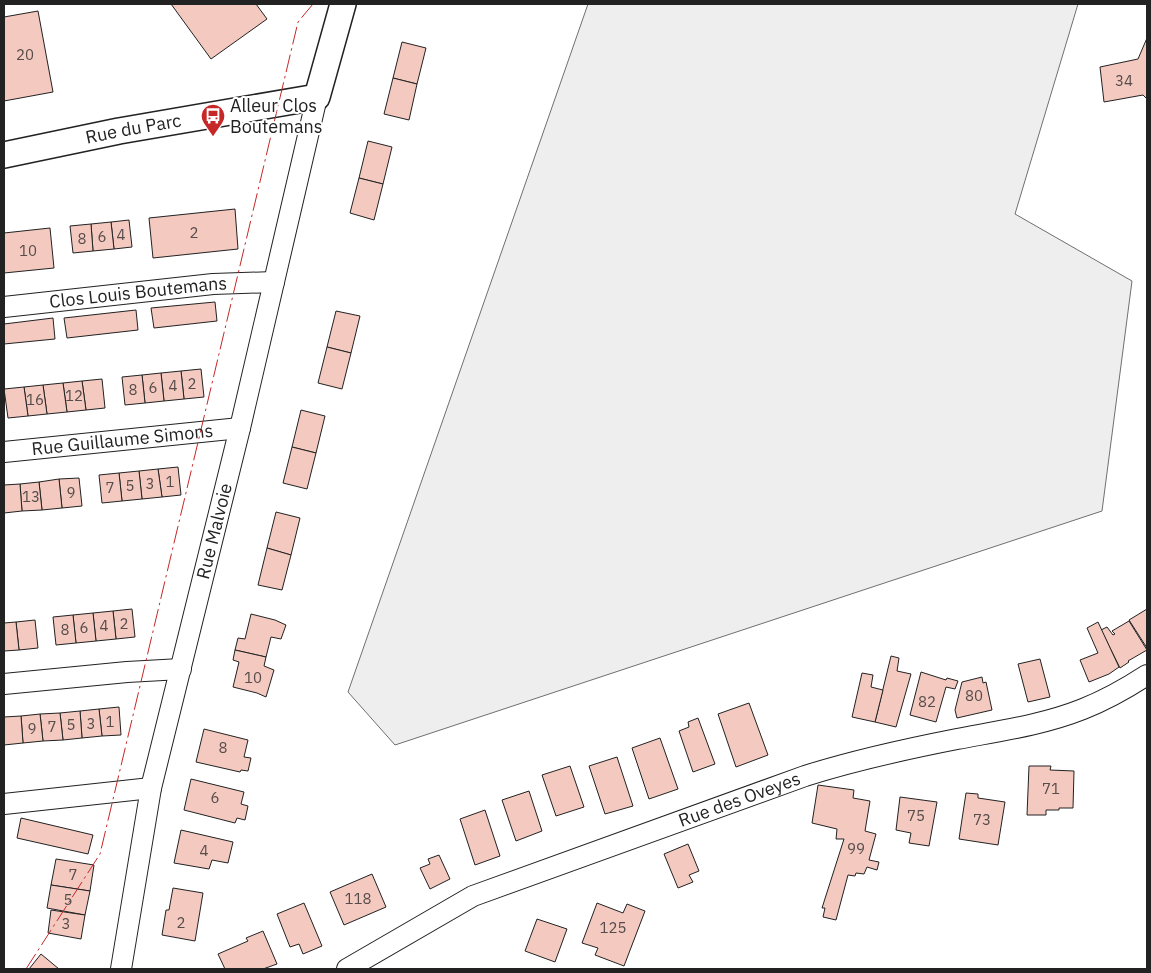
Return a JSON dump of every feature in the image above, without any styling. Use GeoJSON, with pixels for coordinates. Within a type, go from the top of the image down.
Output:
{"type":"FeatureCollection","features":[{"type":"Feature","properties":{"kind":"street"},"geometry":{"type":"LineString","coordinates":[[317,97],[343,4]]}},
{"type":"Feature","properties":{"kind":"street","name":"Rue du Parc"},"geometry":{"type":"LineString","coordinates":[[4,155],[133,128],[317,97]]}},
{"type":"Feature","properties":{"kind":"street","name":"Rue Malvoie"},"geometry":{"type":"LineString","coordinates":[[121,969],[150,788],[240,428],[317,97]]}},
{"type":"Feature","properties":{"kind":"street","name":"Clos Louis Boutemans"},"geometry":{"type":"LineString","coordinates":[[4,307],[213,284],[274,282]]}},
{"type":"Feature","properties":{"kind":"street","name":"Rue Guillaume Simons"},"geometry":{"type":"LineString","coordinates":[[4,452],[240,428]]}},
{"type":"Feature","properties":{"kind":"street"},"geometry":{"type":"LineString","coordinates":[[4,684],[181,668]]}},
{"type":"Feature","properties":{"kind":"street","name":"Rue des Oveyes"},"geometry":{"type":"LineString","coordinates":[[347,969],[473,896],[830,768],[866,758],[1028,726],[1056,718],[1104,700],[1147,675]]}},
{"type":"Feature","properties":{"kind":"street"},"geometry":{"type":"LineString","coordinates":[[4,804],[150,788]]}},
{"type":"Feature","properties":{"kind":"shaded area"},"geometry":{"type":"Polygon","coordinates":[[[588,4],[1078,4],[1015,214],[1132,281],[1102,511],[395,745],[348,692],[588,4]]]}},
{"type":"Feature","properties":{"kind":"building"},"geometry":{"type":"Polygon","coordinates":[[[171,4],[256,4],[267,19],[211,59],[171,4]]]}},
{"type":"Feature","properties":{"kind":"building"},"geometry":{"type":"Polygon","coordinates":[[[38,11],[53,92],[4,101],[4,17],[38,11]]]}},
{"type":"Feature","properties":{"kind":"building"},"geometry":{"type":"Polygon","coordinates":[[[1147,38],[1147,99],[1143,95],[1104,102],[1100,67],[1138,59],[1147,38]]]}},
{"type":"Feature","properties":{"kind":"building"},"geometry":{"type":"Polygon","coordinates":[[[402,42],[426,48],[417,84],[393,78],[402,42]]]}},
{"type":"Feature","properties":{"kind":"building"},"geometry":{"type":"Polygon","coordinates":[[[393,78],[417,84],[409,120],[384,114],[393,78]]]}},
{"type":"Feature","properties":{"kind":"building"},"geometry":{"type":"Polygon","coordinates":[[[368,141],[392,147],[383,184],[359,178],[368,141]]]}},
{"type":"Feature","properties":{"kind":"building"},"geometry":{"type":"Polygon","coordinates":[[[359,178],[383,184],[374,220],[350,213],[359,178]]]}},
{"type":"Feature","properties":{"kind":"building"},"geometry":{"type":"Polygon","coordinates":[[[235,209],[238,249],[153,258],[149,218],[235,209]]]}},
{"type":"Feature","properties":{"kind":"building"},"geometry":{"type":"Polygon","coordinates":[[[129,220],[132,247],[114,249],[111,222],[129,220]]]}},
{"type":"Feature","properties":{"kind":"building"},"geometry":{"type":"Polygon","coordinates":[[[111,222],[114,249],[93,251],[91,224],[111,222]]]}},
{"type":"Feature","properties":{"kind":"building"},"geometry":{"type":"Polygon","coordinates":[[[91,224],[93,251],[73,253],[70,226],[91,224]]]}},
{"type":"Feature","properties":{"kind":"building"},"geometry":{"type":"Polygon","coordinates":[[[50,228],[54,268],[4,273],[4,233],[50,228]]]}},
{"type":"Feature","properties":{"kind":"building"},"geometry":{"type":"Polygon","coordinates":[[[215,302],[217,321],[154,328],[151,308],[215,302]]]}},
{"type":"Feature","properties":{"kind":"building"},"geometry":{"type":"Polygon","coordinates":[[[136,310],[138,330],[67,338],[64,318],[136,310]]]}},
{"type":"Feature","properties":{"kind":"building"},"geometry":{"type":"Polygon","coordinates":[[[336,311],[360,316],[351,353],[327,347],[336,311]]]}},
{"type":"Feature","properties":{"kind":"building"},"geometry":{"type":"Polygon","coordinates":[[[53,318],[55,339],[4,344],[4,324],[53,318]]]}},
{"type":"Feature","properties":{"kind":"building"},"geometry":{"type":"Polygon","coordinates":[[[327,347],[351,353],[342,389],[318,383],[327,347]]]}},
{"type":"Feature","properties":{"kind":"building"},"geometry":{"type":"Polygon","coordinates":[[[201,369],[204,397],[184,399],[181,371],[201,369]]]}},
{"type":"Feature","properties":{"kind":"building"},"geometry":{"type":"Polygon","coordinates":[[[181,371],[184,399],[164,401],[161,373],[181,371]]]}},
{"type":"Feature","properties":{"kind":"building"},"geometry":{"type":"Polygon","coordinates":[[[161,373],[164,401],[145,403],[142,375],[161,373]]]}},
{"type":"Feature","properties":{"kind":"building"},"geometry":{"type":"Polygon","coordinates":[[[142,375],[145,403],[125,405],[122,377],[142,375]]]}},
{"type":"Feature","properties":{"kind":"building"},"geometry":{"type":"Polygon","coordinates":[[[102,379],[105,408],[86,410],[82,381],[102,379]]]}},
{"type":"Feature","properties":{"kind":"building"},"geometry":{"type":"Polygon","coordinates":[[[82,381],[86,410],[67,412],[63,383],[82,381]]]}},
{"type":"Feature","properties":{"kind":"building"},"geometry":{"type":"Polygon","coordinates":[[[63,383],[67,412],[47,414],[43,385],[63,383]]]}},
{"type":"Feature","properties":{"kind":"building"},"geometry":{"type":"Polygon","coordinates":[[[43,385],[47,414],[28,416],[24,387],[43,385]]]}},
{"type":"Feature","properties":{"kind":"building"},"geometry":{"type":"Polygon","coordinates":[[[24,387],[28,416],[8,418],[4,389],[24,387]]]}},
{"type":"Feature","properties":{"kind":"building"},"geometry":{"type":"Polygon","coordinates":[[[301,410],[325,416],[316,453],[292,447],[301,410]]]}},
{"type":"Feature","properties":{"kind":"building"},"geometry":{"type":"Polygon","coordinates":[[[292,447],[316,453],[307,489],[283,483],[292,447]]]}},
{"type":"Feature","properties":{"kind":"building"},"geometry":{"type":"Polygon","coordinates":[[[178,467],[181,495],[162,497],[158,469],[178,467]]]}},
{"type":"Feature","properties":{"kind":"building"},"geometry":{"type":"Polygon","coordinates":[[[158,469],[162,497],[142,499],[139,471],[158,469]]]}},
{"type":"Feature","properties":{"kind":"building"},"geometry":{"type":"Polygon","coordinates":[[[139,471],[142,499],[122,501],[119,473],[139,471]]]}},
{"type":"Feature","properties":{"kind":"building"},"geometry":{"type":"Polygon","coordinates":[[[119,473],[122,501],[102,503],[99,475],[119,473]]]}},
{"type":"Feature","properties":{"kind":"building"},"geometry":{"type":"Polygon","coordinates":[[[79,478],[82,506],[62,508],[59,479],[79,478]]]}},
{"type":"Feature","properties":{"kind":"building"},"geometry":{"type":"Polygon","coordinates":[[[59,479],[62,508],[42,510],[39,482],[59,479]]]}},
{"type":"Feature","properties":{"kind":"building"},"geometry":{"type":"Polygon","coordinates":[[[39,482],[42,510],[22,511],[20,484],[39,482]]]}},
{"type":"Feature","properties":{"kind":"building"},"geometry":{"type":"Polygon","coordinates":[[[20,484],[22,511],[4,513],[4,485],[20,484]]]}},
{"type":"Feature","properties":{"kind":"building"},"geometry":{"type":"Polygon","coordinates":[[[276,512],[300,518],[291,555],[267,548],[276,512]]]}},
{"type":"Feature","properties":{"kind":"building"},"geometry":{"type":"Polygon","coordinates":[[[267,548],[291,555],[282,590],[258,585],[267,548]]]}},
{"type":"Feature","properties":{"kind":"building"},"geometry":{"type":"Polygon","coordinates":[[[132,609],[135,637],[116,639],[113,611],[132,609]]]}},
{"type":"Feature","properties":{"kind":"building"},"geometry":{"type":"Polygon","coordinates":[[[1147,609],[1147,648],[1129,620],[1147,609]]]}},
{"type":"Feature","properties":{"kind":"building"},"geometry":{"type":"Polygon","coordinates":[[[113,611],[116,639],[96,641],[93,613],[113,611]]]}},
{"type":"Feature","properties":{"kind":"building"},"geometry":{"type":"Polygon","coordinates":[[[93,613],[96,641],[76,643],[73,615],[93,613]]]}},
{"type":"Feature","properties":{"kind":"building"},"geometry":{"type":"Polygon","coordinates":[[[251,614],[286,625],[281,639],[271,637],[266,657],[235,650],[238,638],[245,639],[251,614]]]}},
{"type":"Feature","properties":{"kind":"building"},"geometry":{"type":"Polygon","coordinates":[[[73,615],[76,643],[56,645],[53,617],[73,615]]]}},
{"type":"Feature","properties":{"kind":"building"},"geometry":{"type":"Polygon","coordinates":[[[35,620],[38,648],[19,650],[16,622],[35,620]]]}},
{"type":"Feature","properties":{"kind":"building"},"geometry":{"type":"Polygon","coordinates":[[[1129,621],[1147,650],[1120,668],[1101,630],[1107,627],[1113,635],[1115,634],[1112,631],[1129,621]]]}},
{"type":"Feature","properties":{"kind":"building"},"geometry":{"type":"Polygon","coordinates":[[[16,622],[19,650],[4,651],[4,623],[16,622]]]}},
{"type":"Feature","properties":{"kind":"building"},"geometry":{"type":"Polygon","coordinates":[[[1098,622],[1119,667],[1109,674],[1089,682],[1080,660],[1098,653],[1087,628],[1098,622]]]}},
{"type":"Feature","properties":{"kind":"building"},"geometry":{"type":"Polygon","coordinates":[[[235,650],[266,657],[264,666],[274,670],[266,697],[233,687],[239,662],[233,660],[235,650]]]}},
{"type":"Feature","properties":{"kind":"building"},"geometry":{"type":"Polygon","coordinates":[[[891,656],[899,658],[897,671],[911,674],[896,727],[875,722],[891,656]]]}},
{"type":"Feature","properties":{"kind":"building"},"geometry":{"type":"Polygon","coordinates":[[[1040,659],[1050,697],[1028,702],[1018,664],[1040,659]]]}},
{"type":"Feature","properties":{"kind":"building"},"geometry":{"type":"Polygon","coordinates":[[[921,672],[946,680],[947,678],[958,681],[955,689],[946,687],[936,722],[910,715],[921,672]]]}},
{"type":"Feature","properties":{"kind":"building"},"geometry":{"type":"Polygon","coordinates":[[[862,673],[873,675],[871,687],[883,690],[875,722],[852,717],[862,673]]]}},
{"type":"Feature","properties":{"kind":"building"},"geometry":{"type":"Polygon","coordinates":[[[982,677],[983,683],[986,682],[992,710],[957,718],[955,710],[962,682],[982,677]]]}},
{"type":"Feature","properties":{"kind":"building"},"geometry":{"type":"Polygon","coordinates":[[[749,703],[768,755],[736,767],[718,714],[749,703]]]}},
{"type":"Feature","properties":{"kind":"building"},"geometry":{"type":"Polygon","coordinates":[[[119,707],[121,735],[102,736],[99,709],[119,707]]]}},
{"type":"Feature","properties":{"kind":"building"},"geometry":{"type":"Polygon","coordinates":[[[99,709],[102,736],[82,738],[80,711],[99,709]]]}},
{"type":"Feature","properties":{"kind":"building"},"geometry":{"type":"Polygon","coordinates":[[[80,711],[82,738],[63,740],[60,713],[80,711]]]}},
{"type":"Feature","properties":{"kind":"building"},"geometry":{"type":"Polygon","coordinates":[[[60,713],[63,740],[43,741],[40,714],[60,713]]]}},
{"type":"Feature","properties":{"kind":"building"},"geometry":{"type":"Polygon","coordinates":[[[40,714],[43,741],[23,743],[21,716],[40,714]]]}},
{"type":"Feature","properties":{"kind":"building"},"geometry":{"type":"Polygon","coordinates":[[[21,716],[23,743],[4,745],[4,717],[21,716]]]}},
{"type":"Feature","properties":{"kind":"building"},"geometry":{"type":"Polygon","coordinates":[[[698,718],[715,764],[693,772],[679,731],[689,727],[688,722],[698,718]]]}},
{"type":"Feature","properties":{"kind":"building"},"geometry":{"type":"Polygon","coordinates":[[[204,729],[248,740],[244,757],[251,758],[248,771],[241,770],[240,772],[196,762],[204,729]]]}},
{"type":"Feature","properties":{"kind":"building"},"geometry":{"type":"Polygon","coordinates":[[[660,738],[678,789],[649,799],[632,748],[660,738]]]}},
{"type":"Feature","properties":{"kind":"building"},"geometry":{"type":"Polygon","coordinates":[[[617,757],[633,806],[605,814],[589,766],[617,757]]]}},
{"type":"Feature","properties":{"kind":"building"},"geometry":{"type":"Polygon","coordinates":[[[570,766],[584,807],[556,816],[542,775],[570,766]]]}},
{"type":"Feature","properties":{"kind":"building"},"geometry":{"type":"Polygon","coordinates":[[[1029,766],[1051,766],[1050,770],[1074,771],[1073,808],[1046,810],[1046,815],[1027,815],[1029,766]]]}},
{"type":"Feature","properties":{"kind":"building"},"geometry":{"type":"Polygon","coordinates":[[[191,779],[244,792],[241,804],[248,806],[245,820],[237,818],[235,823],[184,810],[191,779]]]}},
{"type":"Feature","properties":{"kind":"building"},"geometry":{"type":"Polygon","coordinates":[[[818,785],[854,790],[853,798],[870,801],[865,831],[876,834],[869,860],[879,862],[877,870],[867,867],[864,874],[848,875],[836,920],[823,917],[825,908],[822,908],[844,839],[836,839],[837,829],[812,823],[818,785]]]}},
{"type":"Feature","properties":{"kind":"building"},"geometry":{"type":"Polygon","coordinates":[[[529,791],[542,831],[516,841],[502,800],[529,791]]]}},
{"type":"Feature","properties":{"kind":"building"},"geometry":{"type":"Polygon","coordinates":[[[966,793],[978,794],[978,798],[1005,802],[998,845],[959,839],[966,793]]]}},
{"type":"Feature","properties":{"kind":"building"},"geometry":{"type":"Polygon","coordinates":[[[900,797],[937,802],[929,846],[909,843],[911,833],[896,830],[900,797]]]}},
{"type":"Feature","properties":{"kind":"building"},"geometry":{"type":"Polygon","coordinates":[[[485,810],[500,856],[475,865],[460,819],[485,810]]]}},
{"type":"Feature","properties":{"kind":"building"},"geometry":{"type":"Polygon","coordinates":[[[21,818],[93,835],[88,854],[17,838],[21,818]]]}},
{"type":"Feature","properties":{"kind":"building"},"geometry":{"type":"Polygon","coordinates":[[[181,830],[233,842],[228,863],[212,860],[209,869],[174,863],[181,830]]]}},
{"type":"Feature","properties":{"kind":"building"},"geometry":{"type":"Polygon","coordinates":[[[688,844],[699,871],[689,875],[693,882],[678,888],[664,854],[688,844]]]}},
{"type":"Feature","properties":{"kind":"building"},"geometry":{"type":"Polygon","coordinates":[[[439,855],[450,879],[430,889],[420,868],[430,864],[428,859],[439,855]]]}},
{"type":"Feature","properties":{"kind":"building"},"geometry":{"type":"Polygon","coordinates":[[[56,859],[94,865],[90,891],[51,885],[56,859]]]}},
{"type":"Feature","properties":{"kind":"building"},"geometry":{"type":"Polygon","coordinates":[[[372,874],[386,907],[344,925],[330,892],[372,874]]]}},
{"type":"Feature","properties":{"kind":"building"},"geometry":{"type":"Polygon","coordinates":[[[51,885],[90,891],[85,915],[47,908],[51,885]]]}},
{"type":"Feature","properties":{"kind":"building"},"geometry":{"type":"Polygon","coordinates":[[[173,888],[203,893],[195,941],[162,935],[166,910],[169,910],[173,888]]]}},
{"type":"Feature","properties":{"kind":"building"},"geometry":{"type":"Polygon","coordinates":[[[304,903],[322,946],[303,954],[299,944],[290,947],[277,914],[304,903]]]}},
{"type":"Feature","properties":{"kind":"building"},"geometry":{"type":"Polygon","coordinates":[[[597,903],[623,913],[627,904],[645,911],[624,966],[595,955],[598,948],[582,943],[597,903]]]}},
{"type":"Feature","properties":{"kind":"building"},"geometry":{"type":"Polygon","coordinates":[[[51,910],[85,915],[81,939],[48,933],[51,910]]]}},
{"type":"Feature","properties":{"kind":"building"},"geometry":{"type":"Polygon","coordinates":[[[537,919],[567,929],[555,962],[525,951],[537,919]]]}},
{"type":"Feature","properties":{"kind":"building"},"geometry":{"type":"Polygon","coordinates":[[[263,931],[277,964],[263,969],[225,969],[218,954],[248,941],[246,938],[263,931]]]}},
{"type":"Feature","properties":{"kind":"building"},"geometry":{"type":"Polygon","coordinates":[[[41,954],[59,969],[29,969],[41,954]]]}},
{"type":"Feature","properties":{"kind":"power"},"geometry":{"type":"LineString","coordinates":[[26,969],[100,854],[298,22],[313,4]]}},
{"type":"Feature","properties":{"kind":"place","name":"Alleur Clos Boutemans"},"geometry":{"type":"Point","coordinates":[213,137]}}]}
